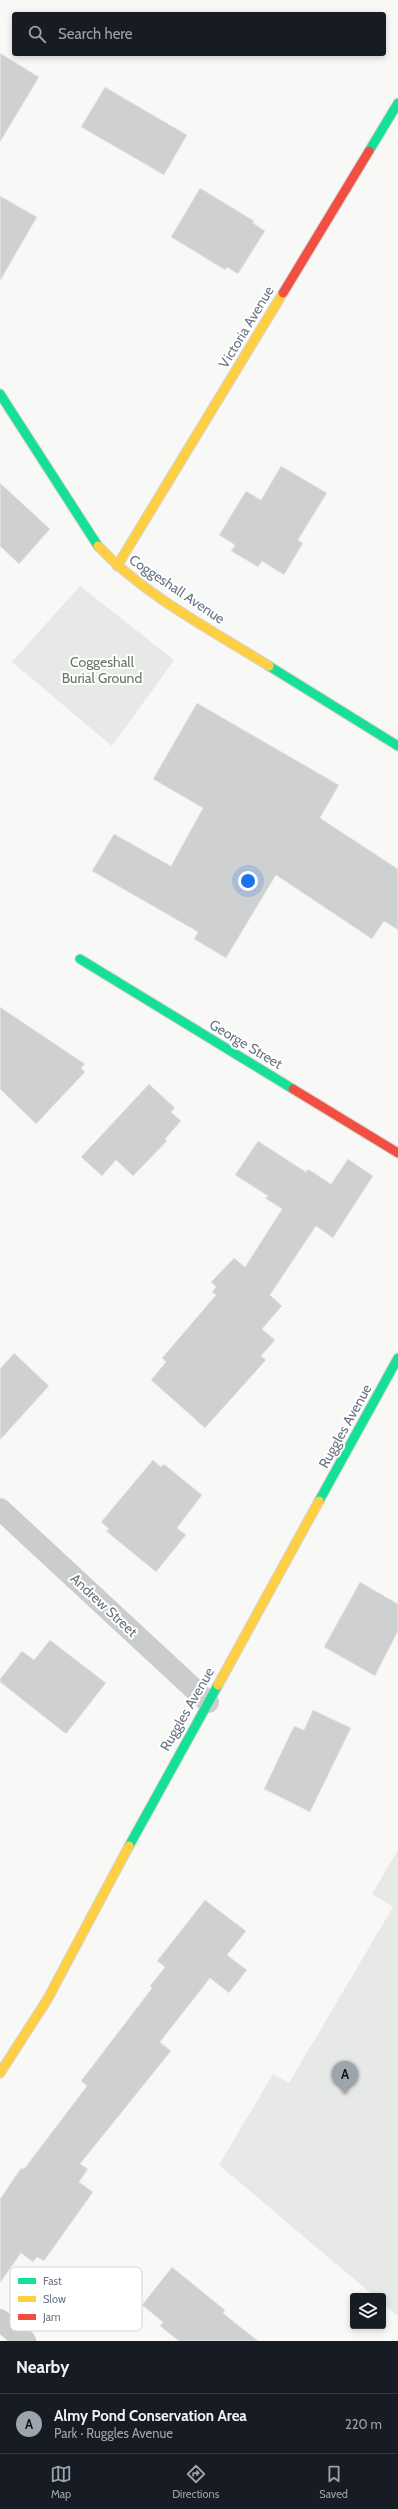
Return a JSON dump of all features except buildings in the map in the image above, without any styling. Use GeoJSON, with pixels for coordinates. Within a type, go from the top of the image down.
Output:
{"type":"FeatureCollection","features":[{"type":"Feature","properties":{"kind":"street","name":"Victoria Avenue"},"geometry":{"type":"LineString","coordinates":[[117,566],[398,103]]}},
{"type":"Feature","properties":{"kind":"street","name":"Coggeshall Avenue"},"geometry":{"type":"LineString","coordinates":[[0,394],[84,527],[96,544],[117,566],[176,608],[398,746]]}},
{"type":"Feature","properties":{"kind":"street","name":"George Street"},"geometry":{"type":"LineString","coordinates":[[80,959],[398,1153]]}},
{"type":"Feature","properties":{"kind":"street","name":"Ruggles Avenue"},"geometry":{"type":"LineString","coordinates":[[0,2073],[46,2000],[177,1755],[208,1702],[398,1358]]}},
{"type":"Feature","properties":{"kind":"street","name":"Andrew Street"},"geometry":{"type":"LineString","coordinates":[[0,1509],[208,1702]]}},
{"type":"Feature","properties":{"kind":"street"},"geometry":{"type":"LineString","coordinates":[[0,2320],[10,2328]]}},
{"type":"Feature","properties":{"kind":"street"},"geometry":{"type":"LineString","coordinates":[[13,2331],[25,2341]]}},
{"type":"Feature","properties":{"kind":"green space","name":"Coggeshall Burial Ground"},"geometry":{"type":"Polygon","coordinates":[[[80,586],[174,660],[112,746],[12,662],[80,586]]]}},
{"type":"Feature","properties":{"kind":"green space"},"geometry":{"type":"Polygon","coordinates":[[[398,1850],[398,2316],[386,2306],[386,2293],[370,2293],[219,2165],[273,2074],[289,2083],[393,1907],[372,1894],[398,1850]]]}},
{"type":"Feature","properties":{"kind":"traffic: fast"},"geometry":{"type":"LineString","coordinates":[[369,151],[398,103]]}},
{"type":"Feature","properties":{"kind":"traffic: fast"},"geometry":{"type":"LineString","coordinates":[[0,394],[98,546]]}},
{"type":"Feature","properties":{"kind":"traffic: fast"},"geometry":{"type":"LineString","coordinates":[[269,666],[398,746]]}},
{"type":"Feature","properties":{"kind":"traffic: fast"},"geometry":{"type":"LineString","coordinates":[[80,959],[293,1089]]}},
{"type":"Feature","properties":{"kind":"traffic: fast"},"geometry":{"type":"LineString","coordinates":[[319,1501],[398,1358]]}},
{"type":"Feature","properties":{"kind":"traffic: fast"},"geometry":{"type":"LineString","coordinates":[[129,1846],[218,1685]]}},
{"type":"Feature","properties":{"kind":"traffic: slow"},"geometry":{"type":"LineString","coordinates":[[117,566],[283,293]]}},
{"type":"Feature","properties":{"kind":"traffic: slow"},"geometry":{"type":"LineString","coordinates":[[98,546],[136,581],[157,596],[201,625],[269,666]]}},
{"type":"Feature","properties":{"kind":"traffic: slow"},"geometry":{"type":"LineString","coordinates":[[218,1685],[319,1501]]}},
{"type":"Feature","properties":{"kind":"traffic: slow"},"geometry":{"type":"LineString","coordinates":[[0,2073],[47,2000],[129,1846]]}},
{"type":"Feature","properties":{"kind":"traffic: jam"},"geometry":{"type":"LineString","coordinates":[[283,293],[369,151]]}},
{"type":"Feature","properties":{"kind":"traffic: jam"},"geometry":{"type":"LineString","coordinates":[[293,1089],[398,1153]]}},
{"type":"Feature","properties":{"kind":"place","name":"Almy Pond Conservation Area"},"geometry":{"type":"Point","coordinates":[345,2094]}}]}
